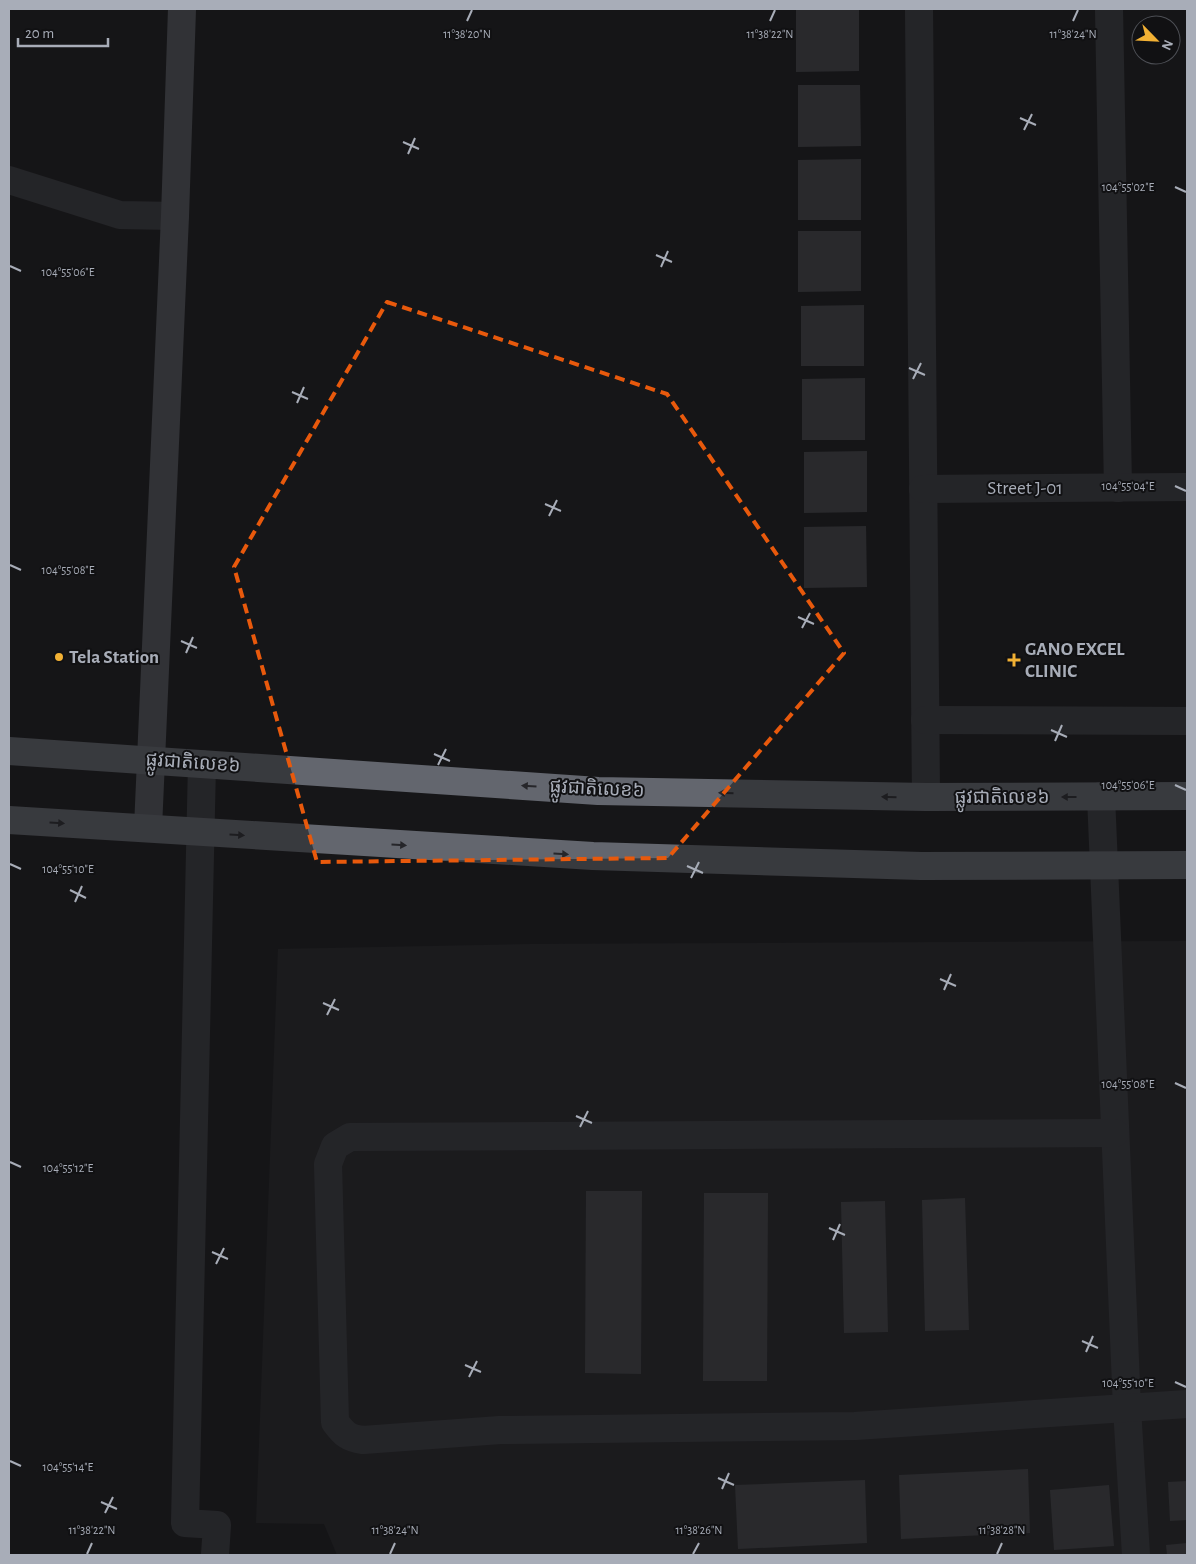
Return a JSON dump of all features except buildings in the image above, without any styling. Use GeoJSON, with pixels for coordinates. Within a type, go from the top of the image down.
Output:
{"type":"FeatureCollection","features":[{"type":"Feature","properties":{"kind":"highway","name":"ផ្លូវជាតិលេខ៦"},"geometry":{"type":"LineString","coordinates":[[9,750],[598,791],[926,797],[1187,796]]}},
{"type":"Feature","properties":{"kind":"highway"},"geometry":{"type":"LineString","coordinates":[[9,820],[602,856],[922,866],[1187,865]]}},
{"type":"Feature","properties":{"kind":"main road"},"geometry":{"type":"LineString","coordinates":[[148,828],[175,216],[182,9]]}},
{"type":"Feature","properties":{"kind":"street"},"geometry":{"type":"LineString","coordinates":[[920,9],[926,797]]}},
{"type":"Feature","properties":{"kind":"street"},"geometry":{"type":"LineString","coordinates":[[1110,9],[1118,488]]}},
{"type":"Feature","properties":{"kind":"street"},"geometry":{"type":"LineString","coordinates":[[9,180],[120,214],[175,216]]}},
{"type":"Feature","properties":{"kind":"street","name":"Street J-01"},"geometry":{"type":"LineString","coordinates":[[923,489],[1187,487]]}},
{"type":"Feature","properties":{"kind":"street"},"geometry":{"type":"LineString","coordinates":[[925,720],[1187,721]]}},
{"type":"Feature","properties":{"kind":"street"},"geometry":{"type":"LineString","coordinates":[[202,764],[185,1523],[217,1524],[214,1555]]}},
{"type":"Feature","properties":{"kind":"street"},"geometry":{"type":"LineString","coordinates":[[1101,796],[1127,1408],[1136,1555]]}},
{"type":"Feature","properties":{"kind":"street"},"geometry":{"type":"LineString","coordinates":[[1115,1133],[350,1137],[335,1146],[328,1164],[335,1422],[344,1435],[363,1440],[500,1430],[855,1426],[1187,1404]]}},
{"type":"Feature","properties":{"kind":"highlighted area"},"geometry":{"type":"Polygon","coordinates":[[[387,302],[667,394],[844,653],[668,858],[317,862],[234,567],[387,302]]]}},
{"type":"Feature","properties":{"kind":"shaded area"},"geometry":{"type":"Polygon","coordinates":[[[1187,941],[1187,1555],[337,1555],[324,1524],[256,1523],[278,949],[532,944],[1187,941]]]}},
{"type":"Feature","properties":{"kind":"place","name":"Tela Station"},"geometry":{"type":"Point","coordinates":[59,657]}},
{"type":"Feature","properties":{"kind":"place","name":"GANO EXCEL CLINIC"},"geometry":{"type":"Point","coordinates":[1014,660]}}]}
